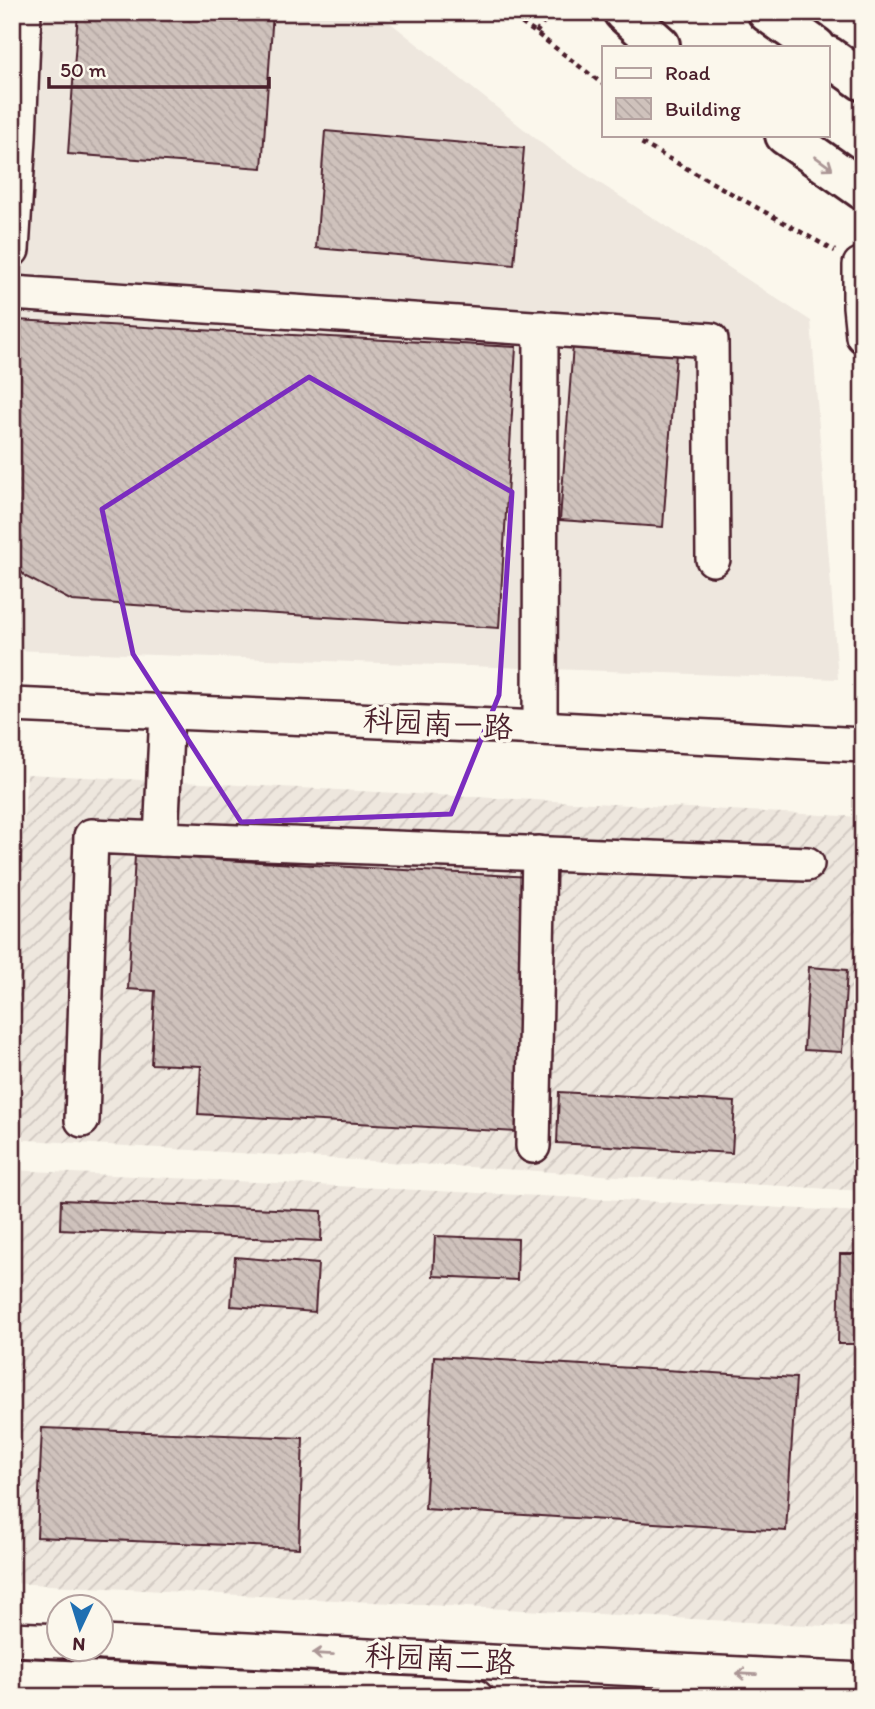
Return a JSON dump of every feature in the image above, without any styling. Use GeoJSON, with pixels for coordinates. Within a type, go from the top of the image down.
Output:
{"type":"FeatureCollection","features":[{"type":"Feature","properties":{"kind":"main road"},"geometry":{"type":"LineString","coordinates":[[614,12],[661,46]]}},
{"type":"Feature","properties":{"kind":"main road"},"geometry":{"type":"LineString","coordinates":[[623,12],[661,46]]}},
{"type":"Feature","properties":{"kind":"main road"},"geometry":{"type":"LineString","coordinates":[[768,12],[815,46]]}},
{"type":"Feature","properties":{"kind":"main road"},"geometry":{"type":"LineString","coordinates":[[830,57],[863,81]]}},
{"type":"Feature","properties":{"kind":"main road"},"geometry":{"type":"LineString","coordinates":[[786,136],[863,190]]}},
{"type":"Feature","properties":{"kind":"street"},"geometry":{"type":"LineString","coordinates":[[12,250],[24,12]]}},
{"type":"Feature","properties":{"kind":"street"},"geometry":{"type":"LineString","coordinates":[[860,265],[863,336]]}},
{"type":"Feature","properties":{"kind":"street"},"geometry":{"type":"LineString","coordinates":[[12,293],[710,340],[713,559]]}},
{"type":"Feature","properties":{"kind":"street"},"geometry":{"type":"LineString","coordinates":[[540,728],[541,328]]}},
{"type":"Feature","properties":{"kind":"street","name":"科园南一路"},"geometry":{"type":"LineString","coordinates":[[12,705],[863,745]]}},
{"type":"Feature","properties":{"kind":"street"},"geometry":{"type":"LineString","coordinates":[[162,839],[166,712]]}},
{"type":"Feature","properties":{"kind":"street"},"geometry":{"type":"LineString","coordinates":[[82,1120],[91,836],[807,864]]}},
{"type":"Feature","properties":{"kind":"street"},"geometry":{"type":"LineString","coordinates":[[533,1146],[539,853]]}},
{"type":"Feature","properties":{"kind":"street"},"geometry":{"type":"LineString","coordinates":[[12,1639],[46,1640]]}},
{"type":"Feature","properties":{"kind":"street","name":"科园南二路"},"geometry":{"type":"LineString","coordinates":[[116,1644],[863,1680]]}},
{"type":"Feature","properties":{"kind":"street","name":"科园南二路"},"geometry":{"type":"LineString","coordinates":[[12,1675],[476,1697]]}},
{"type":"Feature","properties":{"kind":"path"},"geometry":{"type":"LineString","coordinates":[[505,12],[602,83]]}},
{"type":"Feature","properties":{"kind":"path"},"geometry":{"type":"LineString","coordinates":[[536,33],[551,12]]}},
{"type":"Feature","properties":{"kind":"path"},"geometry":{"type":"LineString","coordinates":[[645,136],[641,143],[860,265]]}},
{"type":"Feature","properties":{"kind":"highlighted area"},"geometry":{"type":"Polygon","coordinates":[[[309,377],[512,492],[499,695],[451,814],[241,822],[133,654],[102,509],[309,377]]]}},
{"type":"Feature","properties":{"kind":"shaded area"},"geometry":{"type":"Polygon","coordinates":[[[12,12],[377,12],[555,154],[811,321],[838,679],[12,650],[12,12]]]}},
{"type":"Feature","properties":{"kind":"shaded area"},"geometry":{"type":"Polygon","coordinates":[[[27,774],[863,817],[863,1191],[12,1139],[12,983],[27,774]]]}},
{"type":"Feature","properties":{"kind":"shaded area"},"geometry":{"type":"Polygon","coordinates":[[[12,1170],[863,1212],[863,1628],[12,1583],[12,1170]]]}},
{"type":"Feature","properties":{"kind":"building"},"geometry":{"type":"Polygon","coordinates":[[[78,12],[273,12],[262,168],[68,154],[78,12]]]}},
{"type":"Feature","properties":{"kind":"building"},"geometry":{"type":"Polygon","coordinates":[[[325,131],[524,148],[514,265],[316,248],[325,131]]]}},
{"type":"Feature","properties":{"kind":"building"},"geometry":{"type":"Polygon","coordinates":[[[16,320],[516,347],[499,628],[72,601],[26,577],[12,562],[12,380],[16,320]]]}},
{"type":"Feature","properties":{"kind":"building"},"geometry":{"type":"Polygon","coordinates":[[[573,345],[676,353],[663,527],[560,520],[573,345]]]}},
{"type":"Feature","properties":{"kind":"building"},"geometry":{"type":"Polygon","coordinates":[[[135,855],[531,877],[517,1132],[198,1114],[201,1066],[151,1064],[155,991],[128,989],[135,855]]]}},
{"type":"Feature","properties":{"kind":"building"},"geometry":{"type":"Polygon","coordinates":[[[809,967],[847,970],[842,1052],[804,1050],[809,967]]]}},
{"type":"Feature","properties":{"kind":"building"},"geometry":{"type":"Polygon","coordinates":[[[559,1092],[735,1102],[732,1153],[557,1143],[559,1092]]]}},
{"type":"Feature","properties":{"kind":"building"},"geometry":{"type":"Polygon","coordinates":[[[61,1200],[322,1211],[321,1241],[60,1229],[61,1200]]]}},
{"type":"Feature","properties":{"kind":"building"},"geometry":{"type":"Polygon","coordinates":[[[435,1236],[518,1239],[517,1280],[433,1276],[435,1236]]]}},
{"type":"Feature","properties":{"kind":"building"},"geometry":{"type":"Polygon","coordinates":[[[840,1254],[863,1254],[863,1344],[838,1344],[840,1254]]]}},
{"type":"Feature","properties":{"kind":"building"},"geometry":{"type":"Polygon","coordinates":[[[235,1257],[318,1264],[315,1312],[231,1306],[235,1257]]]}},
{"type":"Feature","properties":{"kind":"building"},"geometry":{"type":"Polygon","coordinates":[[[434,1356],[796,1378],[786,1531],[425,1509],[434,1356]]]}},
{"type":"Feature","properties":{"kind":"building"},"geometry":{"type":"Polygon","coordinates":[[[42,1428],[303,1438],[299,1548],[37,1537],[42,1428]]]}}]}
